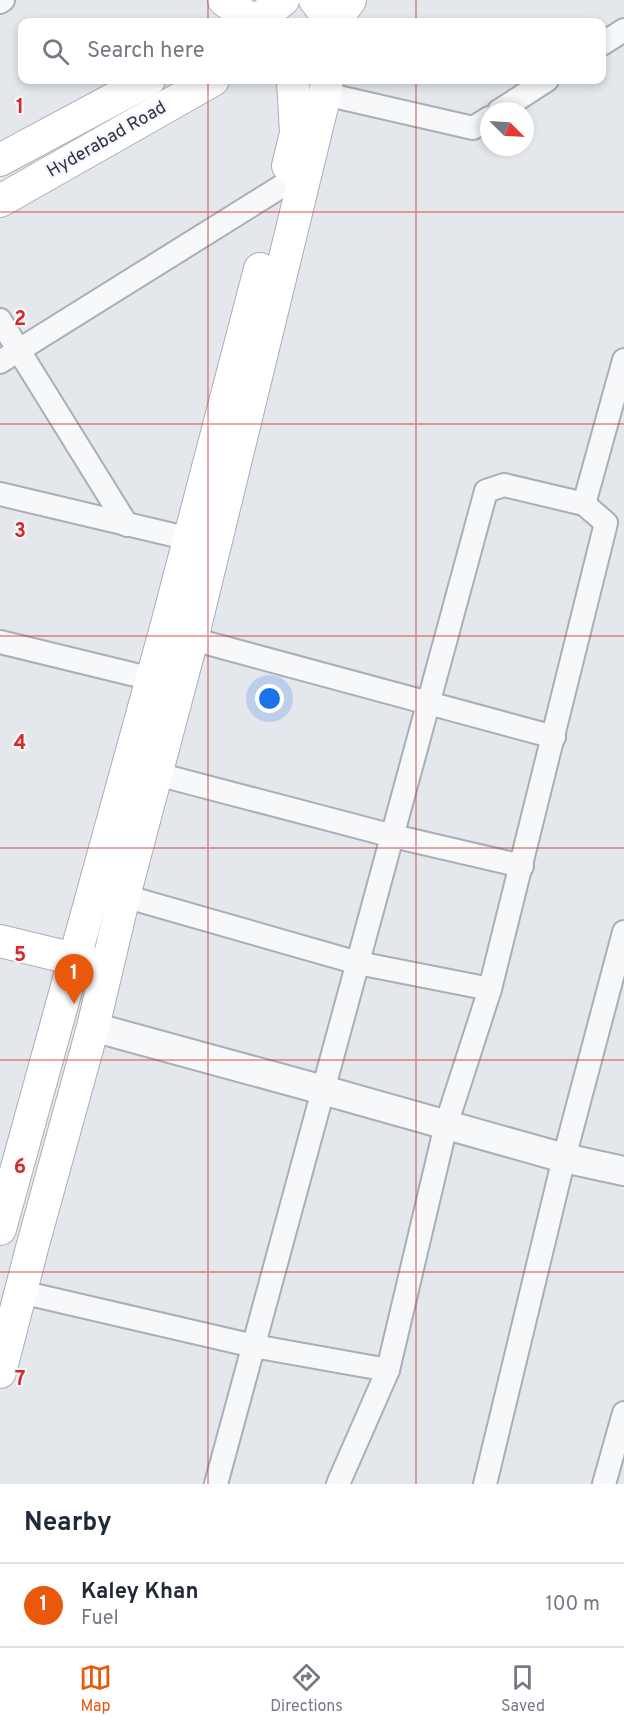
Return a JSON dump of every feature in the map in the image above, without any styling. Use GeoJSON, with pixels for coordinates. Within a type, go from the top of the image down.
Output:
{"type":"FeatureCollection","features":[{"type":"Feature","properties":{"kind":"main road"},"geometry":{"type":"LineString","coordinates":[[224,0],[249,18]]}},
{"type":"Feature","properties":{"kind":"main road"},"geometry":{"type":"LineString","coordinates":[[260,18],[283,0]]}},
{"type":"Feature","properties":{"kind":"main road"},"geometry":{"type":"LineString","coordinates":[[315,0],[325,13],[326,18]]}},
{"type":"Feature","properties":{"kind":"main road"},"geometry":{"type":"LineString","coordinates":[[337,18],[350,0]]}},
{"type":"Feature","properties":{"kind":"main road","name":"Hyderabad Road"},"geometry":{"type":"LineString","coordinates":[[0,160],[142,84]]}},
{"type":"Feature","properties":{"kind":"main road","name":"Hyderabad Road"},"geometry":{"type":"LineString","coordinates":[[0,201],[206,84]]}},
{"type":"Feature","properties":{"kind":"main road"},"geometry":{"type":"LineString","coordinates":[[0,1229],[190,539],[296,133],[293,84]]}},
{"type":"Feature","properties":{"kind":"main road"},"geometry":{"type":"LineString","coordinates":[[0,1372],[93,1027],[124,896],[192,639],[326,87]]}},
{"type":"Feature","properties":{"kind":"main road"},"geometry":{"type":"LineString","coordinates":[[0,941],[106,967]]}},
{"type":"Feature","properties":{"kind":"street"},"geometry":{"type":"LineString","coordinates":[[606,41],[624,30]]}},
{"type":"Feature","properties":{"kind":"street"},"geometry":{"type":"LineString","coordinates":[[513,102],[541,84]]}},
{"type":"Feature","properties":{"kind":"street"},"geometry":{"type":"LineString","coordinates":[[326,87],[473,128],[480,123]]}},
{"type":"Feature","properties":{"kind":"street"},"geometry":{"type":"LineString","coordinates":[[10,356],[282,186]]}},
{"type":"Feature","properties":{"kind":"street"},"geometry":{"type":"LineString","coordinates":[[0,320],[10,356],[127,525]]}},
{"type":"Feature","properties":{"kind":"street"},"geometry":{"type":"LineString","coordinates":[[584,504],[624,360]]}},
{"type":"Feature","properties":{"kind":"street"},"geometry":{"type":"LineString","coordinates":[[216,1484],[486,491],[504,485],[584,504],[606,523],[522,866],[489,989],[446,1125],[387,1370],[338,1484]]}},
{"type":"Feature","properties":{"kind":"street"},"geometry":{"type":"LineString","coordinates":[[0,494],[190,539]]}},
{"type":"Feature","properties":{"kind":"street"},"geometry":{"type":"LineString","coordinates":[[192,639],[554,736]]}},
{"type":"Feature","properties":{"kind":"street"},"geometry":{"type":"LineString","coordinates":[[0,642],[152,679]]}},
{"type":"Feature","properties":{"kind":"street"},"geometry":{"type":"LineString","coordinates":[[157,774],[393,836],[522,866]]}},
{"type":"Feature","properties":{"kind":"street"},"geometry":{"type":"LineString","coordinates":[[124,896],[358,963],[489,989]]}},
{"type":"Feature","properties":{"kind":"street"},"geometry":{"type":"LineString","coordinates":[[485,1484],[564,1158],[624,932]]}},
{"type":"Feature","properties":{"kind":"street"},"geometry":{"type":"LineString","coordinates":[[93,1027],[564,1158],[624,1172]]}},
{"type":"Feature","properties":{"kind":"street"},"geometry":{"type":"LineString","coordinates":[[21,1292],[254,1346],[387,1370]]}},
{"type":"Feature","properties":{"kind":"street"},"geometry":{"type":"LineString","coordinates":[[604,1484],[624,1413]]}},
{"type":"Feature","properties":{"kind":"place","name":"Kaley Khan"},"geometry":{"type":"Point","coordinates":[74,1004]}}]}
